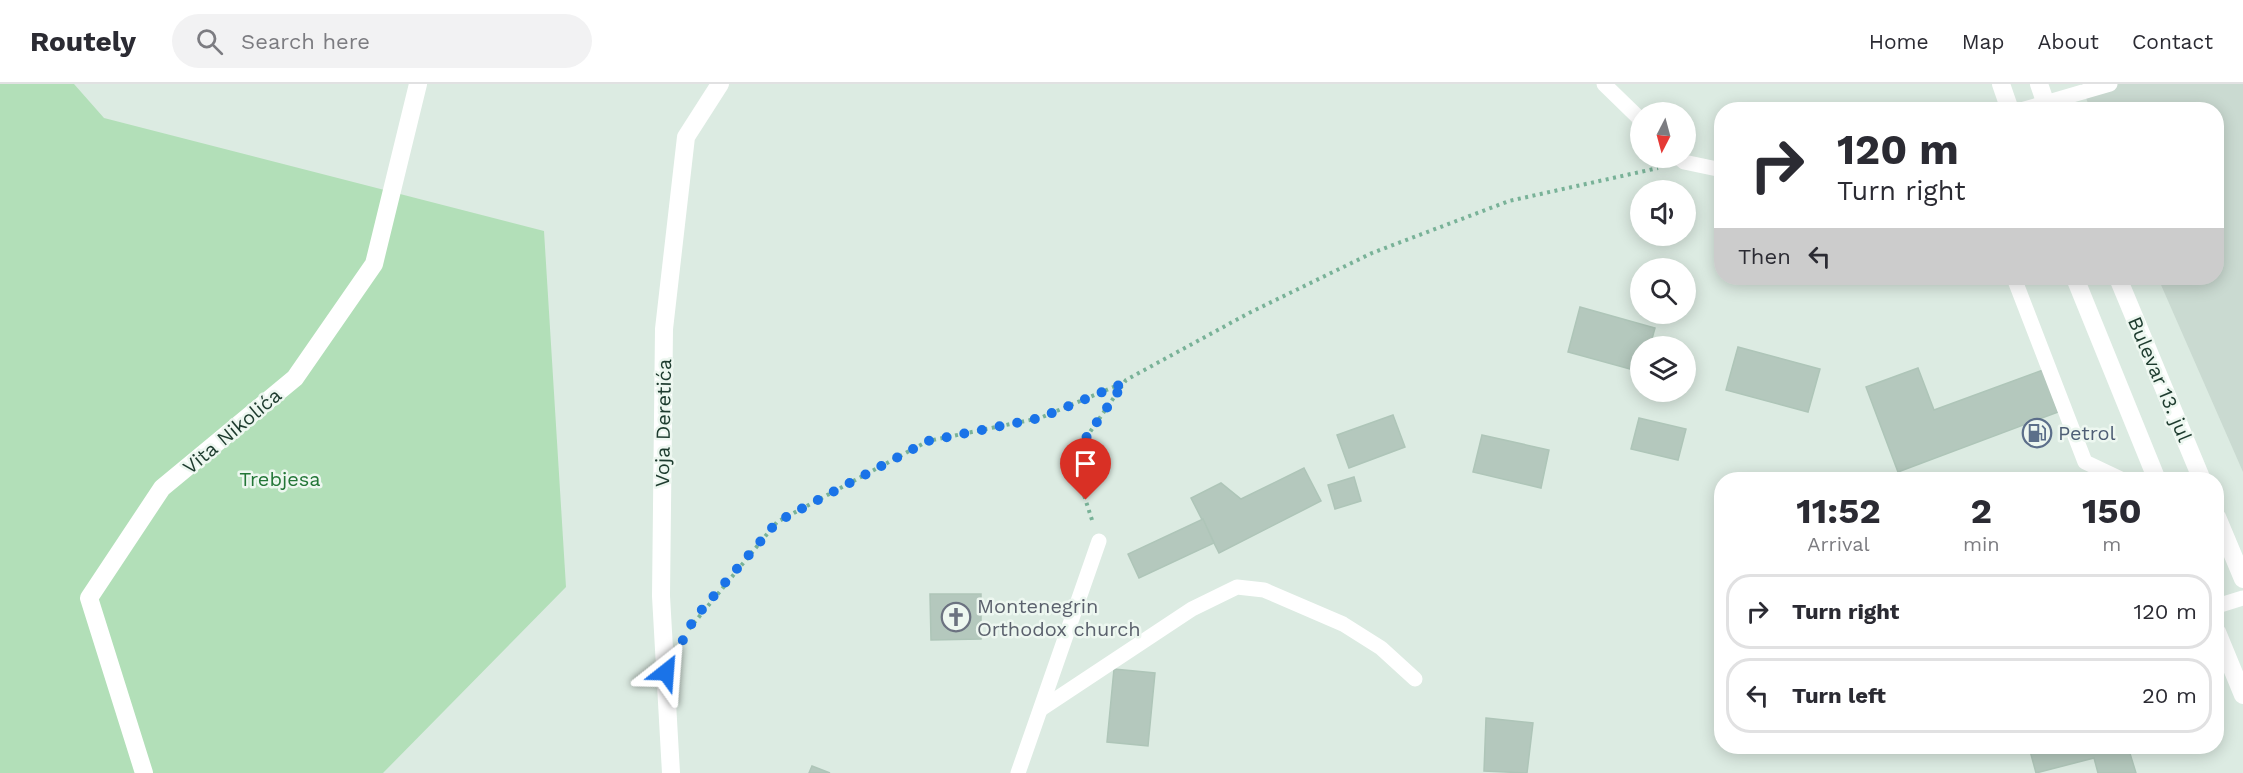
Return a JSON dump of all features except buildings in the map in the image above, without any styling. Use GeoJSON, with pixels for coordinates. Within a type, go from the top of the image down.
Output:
{"type":"FeatureCollection","features":[{"type":"Feature","properties":{"kind":"street","name":"Vita Nikolića"},"geometry":{"type":"LineString","coordinates":[[144,773],[89,598],[162,488],[295,378],[374,264],[418,84]]}},
{"type":"Feature","properties":{"kind":"street","name":"Voja Deretića"},"geometry":{"type":"LineString","coordinates":[[671,773],[662,596],[664,329],[686,137],[720,84]]}},
{"type":"Feature","properties":{"kind":"street"},"geometry":{"type":"LineString","coordinates":[[2001,84],[2007,102]]}},
{"type":"Feature","properties":{"kind":"street"},"geometry":{"type":"LineString","coordinates":[[2039,84],[2046,102]]}},
{"type":"Feature","properties":{"kind":"street","name":"Bulevar 13. jul"},"geometry":{"type":"LineString","coordinates":[[2078,285],[2154,472]]}},
{"type":"Feature","properties":{"kind":"street","name":"Bulevar 13. jul"},"geometry":{"type":"LineString","coordinates":[[2121,285],[2199,472]]}},
{"type":"Feature","properties":{"kind":"street"},"geometry":{"type":"LineString","coordinates":[[2224,534],[2243,579]]}},
{"type":"Feature","properties":{"kind":"street"},"geometry":{"type":"LineString","coordinates":[[2224,649],[2243,695]]}},
{"type":"Feature","properties":{"kind":"lane"},"geometry":{"type":"LineString","coordinates":[[1604,84],[1630,109]]}},
{"type":"Feature","properties":{"kind":"lane"},"geometry":{"type":"LineString","coordinates":[[2058,102],[2110,84]]}},
{"type":"Feature","properties":{"kind":"lane"},"geometry":{"type":"LineString","coordinates":[[1696,164],[1714,169]]}},
{"type":"Feature","properties":{"kind":"lane"},"geometry":{"type":"LineString","coordinates":[[2017,285],[2085,462],[2106,472]]}},
{"type":"Feature","properties":{"kind":"lane"},"geometry":{"type":"LineString","coordinates":[[1018,773],[1099,541]]}},
{"type":"Feature","properties":{"kind":"lane"},"geometry":{"type":"LineString","coordinates":[[1041,709],[1192,609],[1237,586],[1264,590],[1343,624],[1381,648],[1415,678]]}},
{"type":"Feature","properties":{"kind":"lane"},"geometry":{"type":"LineString","coordinates":[[2224,604],[2243,598]]}},
{"type":"Feature","properties":{"kind":"path"},"geometry":{"type":"LineString","coordinates":[[666,672],[694,619],[777,522],[928,441],[1040,418],[1124,383],[1249,313],[1372,253],[1509,201],[1648,168]]}},
{"type":"Feature","properties":{"kind":"path"},"geometry":{"type":"LineString","coordinates":[[1099,541],[1072,458],[1124,383]]}},
{"type":"Feature","properties":{"kind":"shaded area"},"geometry":{"type":"Polygon","coordinates":[[[2081,84],[2243,84],[2243,472],[2161,285],[2224,285],[2224,102],[2087,102],[2081,84]]]}},
{"type":"Feature","properties":{"kind":"green space","name":"Trebjesa"},"geometry":{"type":"Polygon","coordinates":[[[0,84],[74,84],[104,118],[544,231],[566,587],[383,773],[0,773],[0,84]]]}},
{"type":"Feature","properties":{"kind":"place","name":"Petrol"},"geometry":{"type":"Point","coordinates":[2037,433]}},
{"type":"Feature","properties":{"kind":"place","name":"Montenegrin Orthodox church"},"geometry":{"type":"Point","coordinates":[956,617]}},
{"type":"Feature","properties":{"kind":"route"},"geometry":{"type":"LineString","coordinates":[[666,672],[694,619],[777,522],[928,441],[1040,418],[1124,383],[1072,458],[1086,500]]}}]}
